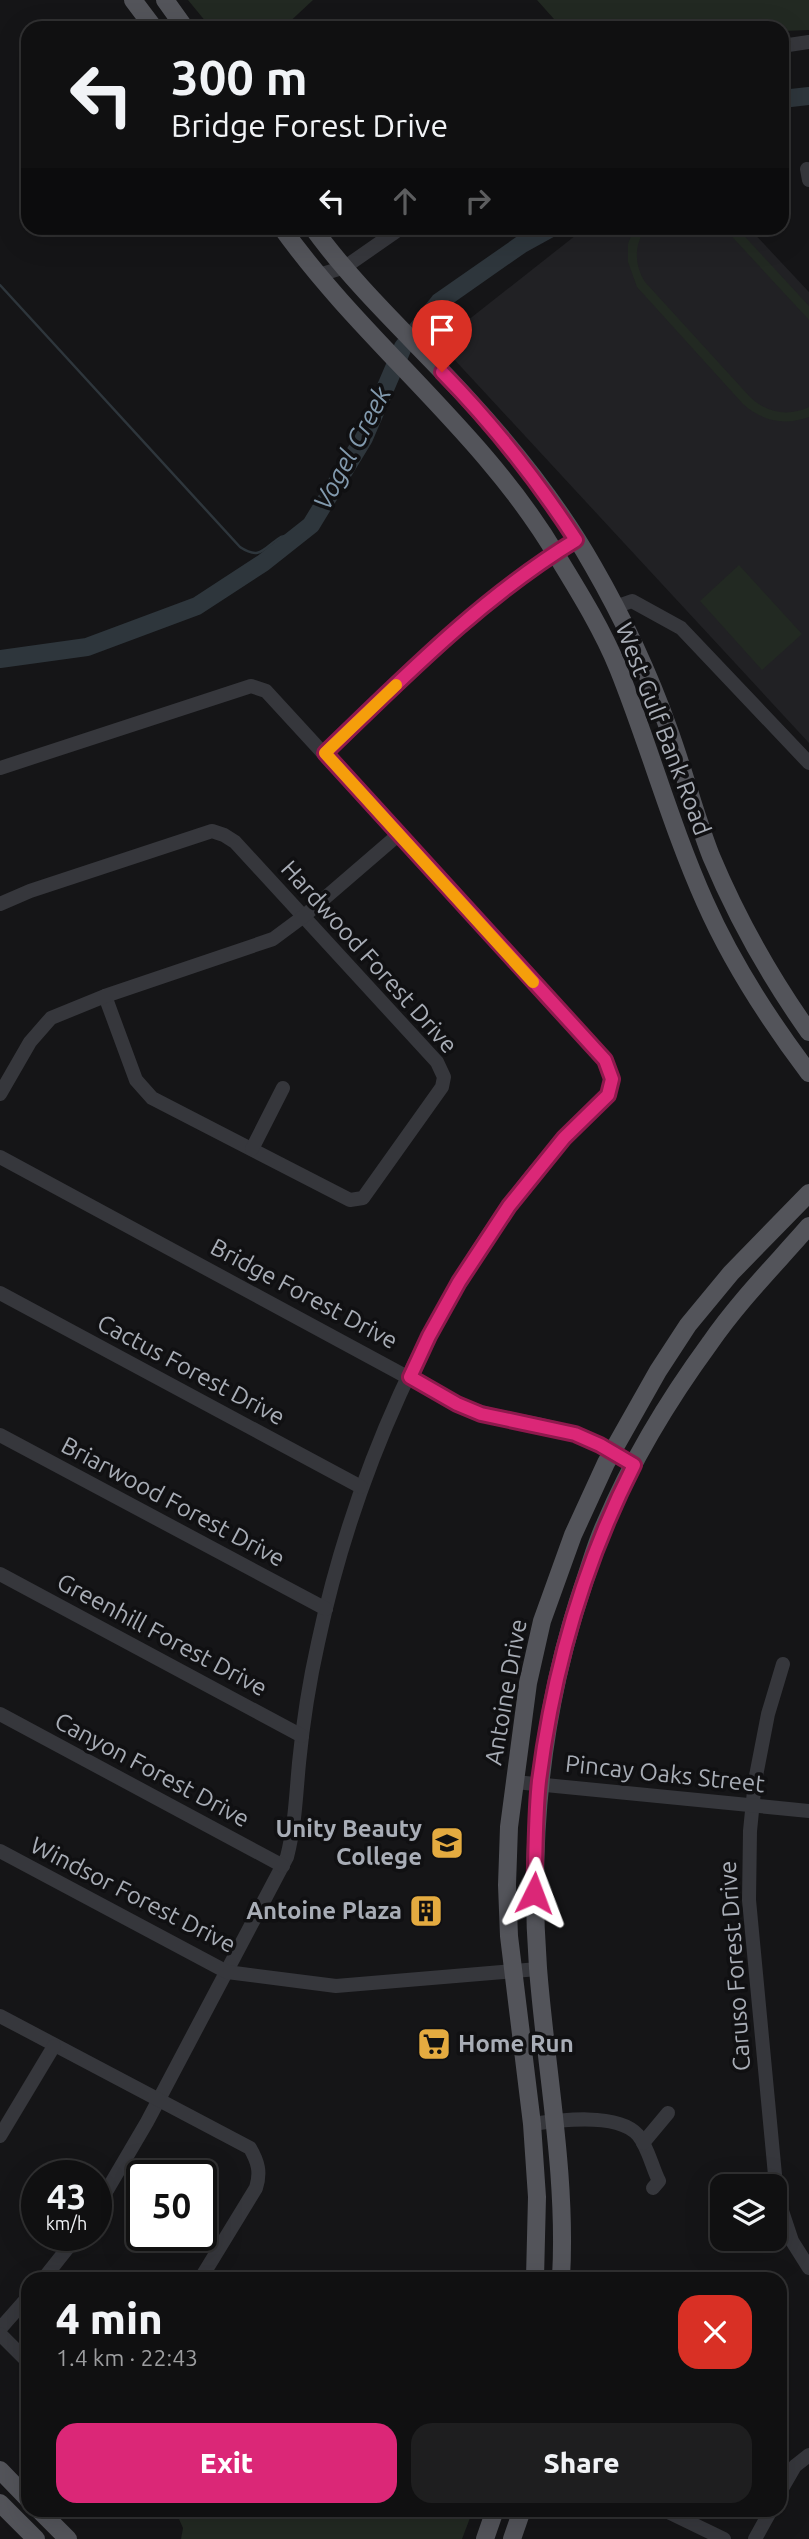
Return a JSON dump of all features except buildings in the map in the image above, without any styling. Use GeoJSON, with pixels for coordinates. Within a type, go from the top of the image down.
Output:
{"type":"FeatureCollection","features":[{"type":"Feature","properties":{"kind":"main road"},"geometry":{"type":"LineString","coordinates":[[134,0],[149,21]]}},
{"type":"Feature","properties":{"kind":"main road"},"geometry":{"type":"LineString","coordinates":[[165,0],[180,21]]}},
{"type":"Feature","properties":{"kind":"main road","name":"West Gulf Bank Road"},"geometry":{"type":"LineString","coordinates":[[288,235],[351,314],[513,491],[555,553],[594,620],[627,692],[705,903],[765,1012],[809,1073]]}},
{"type":"Feature","properties":{"kind":"main road","name":"West Gulf Bank Road"},"geometry":{"type":"LineString","coordinates":[[319,235],[345,267],[458,388],[554,505],[576,540],[615,607],[652,685],[712,856],[751,939],[809,1032]]}},
{"type":"Feature","properties":{"kind":"main road"},"geometry":{"type":"LineString","coordinates":[[438,406],[458,388]]}},
{"type":"Feature","properties":{"kind":"main road"},"geometry":{"type":"LineString","coordinates":[[627,692],[652,685]]}},
{"type":"Feature","properties":{"kind":"main road"},"geometry":{"type":"LineString","coordinates":[[765,1012],[788,1002]]}},
{"type":"Feature","properties":{"kind":"main road","name":"Antoine Drive"},"geometry":{"type":"LineString","coordinates":[[536,2272],[537,2197],[532,2124],[509,1936],[507,1885],[509,1827],[528,1683],[542,1621],[573,1535],[612,1452],[642,1397],[688,1325],[731,1273],[809,1193]]}},
{"type":"Feature","properties":{"kind":"main road","name":"Antoine Drive"},"geometry":{"type":"LineString","coordinates":[[562,2272],[555,2121],[538,1969],[534,1893],[539,1783],[556,1675],[604,1524],[634,1465],[669,1403],[710,1342],[747,1294],[809,1226]]}},
{"type":"Feature","properties":{"kind":"main road"},"geometry":{"type":"LineString","coordinates":[[0,2470],[21,2492]]}},
{"type":"Feature","properties":{"kind":"main road"},"geometry":{"type":"LineString","coordinates":[[0,2503],[36,2539]]}},
{"type":"Feature","properties":{"kind":"main road"},"geometry":{"type":"LineString","coordinates":[[46,2517],[68,2539]]}},
{"type":"Feature","properties":{"kind":"main road"},"geometry":{"type":"LineString","coordinates":[[485,2539],[493,2517]]}},
{"type":"Feature","properties":{"kind":"main road"},"geometry":{"type":"LineString","coordinates":[[512,2539],[520,2517]]}},
{"type":"Feature","properties":{"kind":"street"},"geometry":{"type":"LineString","coordinates":[[789,45],[809,42]]}},
{"type":"Feature","properties":{"kind":"street"},"geometry":{"type":"LineString","coordinates":[[319,275],[345,267],[391,235]]}},
{"type":"Feature","properties":{"kind":"street"},"geometry":{"type":"LineString","coordinates":[[325,753],[412,669],[493,597],[576,540]]}},
{"type":"Feature","properties":{"kind":"street"},"geometry":{"type":"LineString","coordinates":[[615,607],[632,601],[681,628],[809,763]]}},
{"type":"Feature","properties":{"kind":"street"},"geometry":{"type":"LineString","coordinates":[[0,768],[251,686],[266,691],[605,1060],[612,1079],[608,1095],[557,1146],[509,1206],[459,1282],[429,1336],[360,1487],[326,1609],[308,1692],[295,1818],[283,1866],[159,2101],[112,2183]]}},
{"type":"Feature","properties":{"kind":"street","name":"Hardwood Forest Drive"},"geometry":{"type":"LineString","coordinates":[[0,904],[30,891],[212,831],[235,842],[437,1062],[444,1077],[439,1093],[363,1198],[350,1200],[252,1149]]}},
{"type":"Feature","properties":{"kind":"street"},"geometry":{"type":"LineString","coordinates":[[0,1094],[30,1042],[44,1025],[59,1013],[273,939],[304,916],[398,835]]}},
{"type":"Feature","properties":{"kind":"street"},"geometry":{"type":"LineString","coordinates":[[105,996],[136,1080],[152,1098],[252,1149],[283,1088]]}},
{"type":"Feature","properties":{"kind":"street","name":"Bridge Forest Drive"},"geometry":{"type":"LineString","coordinates":[[0,1157],[457,1404],[481,1414],[575,1434],[634,1465]]}},
{"type":"Feature","properties":{"kind":"street","name":"Cactus Forest Drive"},"geometry":{"type":"LineString","coordinates":[[0,1293],[360,1487]]}},
{"type":"Feature","properties":{"kind":"street","name":"Briarwood Forest Drive"},"geometry":{"type":"LineString","coordinates":[[0,1435],[326,1609]]}},
{"type":"Feature","properties":{"kind":"street","name":"Greenhill Forest Drive"},"geometry":{"type":"LineString","coordinates":[[0,1574],[302,1736]]}},
{"type":"Feature","properties":{"kind":"street","name":"Caruso Forest Drive"},"geometry":{"type":"LineString","coordinates":[[783,1664],[768,1714],[752,1806],[749,1900],[777,2196],[792,2241],[806,2265]]}},
{"type":"Feature","properties":{"kind":"street","name":"Canyon Forest Drive"},"geometry":{"type":"LineString","coordinates":[[0,1714],[283,1866]]}},
{"type":"Feature","properties":{"kind":"street","name":"Pincay Oaks Street"},"geometry":{"type":"LineString","coordinates":[[515,1782],[809,1811]]}},
{"type":"Feature","properties":{"kind":"street","name":"Windsor Forest Drive"},"geometry":{"type":"LineString","coordinates":[[0,1851],[227,1972],[336,1986],[538,1969]]}},
{"type":"Feature","properties":{"kind":"street"},"geometry":{"type":"LineString","coordinates":[[0,2016],[250,2148],[256,2157],[260,2175],[256,2188],[205,2272]]}},
{"type":"Feature","properties":{"kind":"street"},"geometry":{"type":"LineString","coordinates":[[0,2136],[54,2046]]}},
{"type":"Feature","properties":{"kind":"street"},"geometry":{"type":"LineString","coordinates":[[643,2143],[668,2113]]}},
{"type":"Feature","properties":{"kind":"street"},"geometry":{"type":"LineString","coordinates":[[532,2124],[572,2118],[622,2126],[637,2133],[659,2180],[653,2188]]}},
{"type":"Feature","properties":{"kind":"street"},"geometry":{"type":"LineString","coordinates":[[49,2272],[65,2251]]}},
{"type":"Feature","properties":{"kind":"street"},"geometry":{"type":"LineString","coordinates":[[21,2306],[0,2332],[21,2354]]}},
{"type":"Feature","properties":{"kind":"street"},"geometry":{"type":"LineString","coordinates":[[787,2480],[795,2466],[809,2455]]}},
{"type":"Feature","properties":{"kind":"street"},"geometry":{"type":"LineString","coordinates":[[678,2517],[724,2539]]}},
{"type":"Feature","properties":{"kind":"street"},"geometry":{"type":"LineString","coordinates":[[755,2539],[767,2517]]}},
{"type":"Feature","properties":{"kind":"shaded area"},"geometry":{"type":"Polygon","coordinates":[[[188,0],[313,0],[290,21],[205,21],[188,0]]]}},
{"type":"Feature","properties":{"kind":"shaded area"},"geometry":{"type":"Polygon","coordinates":[[[537,0],[809,0],[809,30],[789,31],[789,21],[556,21],[537,0]]]}},
{"type":"Feature","properties":{"kind":"shaded area"},"geometry":{"type":"Polygon","coordinates":[[[576,235],[756,235],[809,292],[809,743],[439,343],[576,235]]]}},
{"type":"Feature","properties":{"kind":"shaded area"},"geometry":{"type":"Polygon","coordinates":[[[631,235],[642,235],[637,261],[645,282],[750,397],[763,407],[778,412],[793,412],[809,407],[809,417],[791,421],[774,420],[750,410],[743,404],[637,287],[628,262],[628,244],[631,235]]]}},
{"type":"Feature","properties":{"kind":"shaded area"},"geometry":{"type":"Polygon","coordinates":[[[730,235],[743,235],[809,306],[809,320],[730,235]]]}},
{"type":"Feature","properties":{"kind":"shaded area"},"geometry":{"type":"Polygon","coordinates":[[[739,565],[802,634],[762,670],[700,601],[739,565]]]}},
{"type":"Feature","properties":{"kind":"shaded area"},"geometry":{"type":"Polygon","coordinates":[[[178,2517],[470,2517],[462,2539],[181,2539],[183,2528],[178,2517]]]}},
{"type":"Feature","properties":{"kind":"waterway","name":"Vogel Creek"},"geometry":{"type":"LineString","coordinates":[[789,98],[809,96]]}},
{"type":"Feature","properties":{"kind":"waterway","name":"Vogel Creek"},"geometry":{"type":"LineString","coordinates":[[0,659],[87,647],[197,606],[263,563],[311,525],[364,438],[403,347],[439,302],[538,235]]}},
{"type":"Feature","properties":{"kind":"waterway"},"geometry":{"type":"LineString","coordinates":[[0,285],[240,547],[258,553],[281,537],[298,535]]}},
{"type":"Feature","properties":{"kind":"slow traffic"},"geometry":{"type":"LineString","coordinates":[[396,685],[325,753],[533,982]]}},
{"type":"Feature","properties":{"kind":"place","name":"Unity Beauty College"},"geometry":{"type":"Point","coordinates":[447,1843]}},
{"type":"Feature","properties":{"kind":"place","name":"Antoine Plaza"},"geometry":{"type":"Point","coordinates":[426,1911]}},
{"type":"Feature","properties":{"kind":"place","name":"Home Run"},"geometry":{"type":"Point","coordinates":[434,2044]}},
{"type":"Feature","properties":{"kind":"route"},"geometry":{"type":"LineString","coordinates":[[442,372],[468,398],[554,505],[576,540],[504,588],[412,669],[325,753],[610,1068],[612,1087],[608,1095],[564,1138],[509,1206],[459,1282],[410,1377],[457,1404],[481,1414],[575,1434],[634,1465],[604,1524],[556,1675],[539,1783],[534,1893]]}}]}
